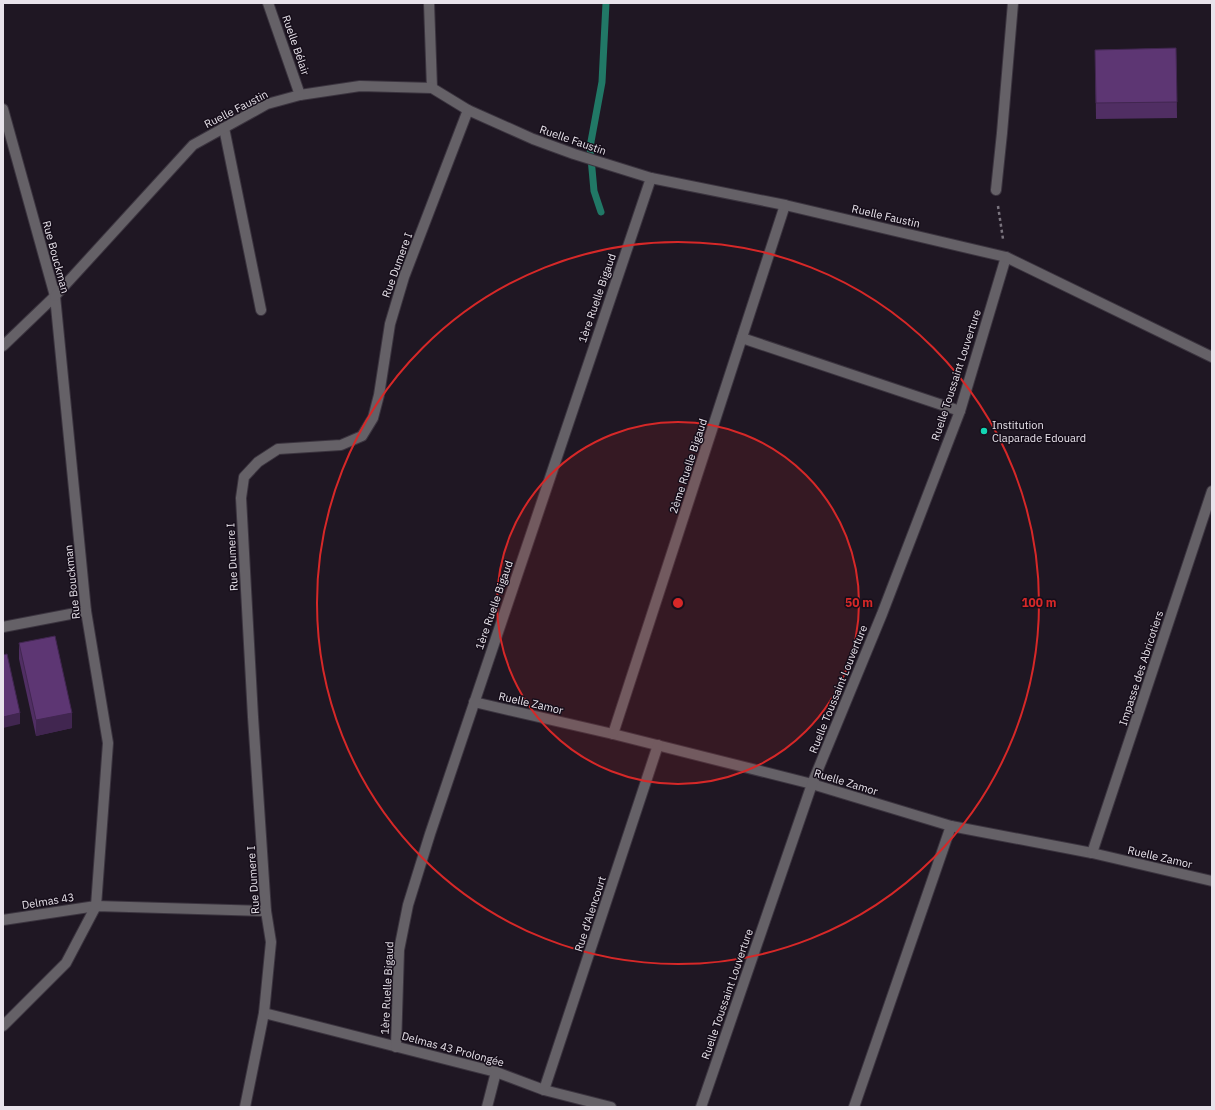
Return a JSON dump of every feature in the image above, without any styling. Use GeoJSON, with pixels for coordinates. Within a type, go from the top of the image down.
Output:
{"type":"FeatureCollection","features":[{"type":"Feature","properties":{"kind":"street","name":"Ruelle Bélair"},"geometry":{"type":"LineString","coordinates":[[268,3],[300,95]]}},
{"type":"Feature","properties":{"kind":"street"},"geometry":{"type":"LineString","coordinates":[[429,3],[432,88]]}},
{"type":"Feature","properties":{"kind":"street"},"geometry":{"type":"LineString","coordinates":[[996,190],[1013,3]]}},
{"type":"Feature","properties":{"kind":"street","name":"Ruelle Faustin"},"geometry":{"type":"LineString","coordinates":[[3,346],[55,296],[194,145],[267,104],[300,95],[360,86],[432,88],[468,110],[533,139],[574,154],[650,178],[785,204],[1006,257],[1212,357]]}},
{"type":"Feature","properties":{"kind":"street","name":"Rue Bouckman"},"geometry":{"type":"LineString","coordinates":[[3,109],[55,296],[86,611],[108,743],[96,906],[66,963],[3,1026]]}},
{"type":"Feature","properties":{"kind":"street","name":"Rue Dumere I"},"geometry":{"type":"LineString","coordinates":[[245,1107],[264,1013],[271,942],[266,911],[253,709],[241,498],[244,477],[258,462],[278,449],[341,445],[362,436],[373,418],[390,324],[404,276],[468,110]]}},
{"type":"Feature","properties":{"kind":"street"},"geometry":{"type":"LineString","coordinates":[[224,128],[261,310]]}},
{"type":"Feature","properties":{"kind":"street","name":"1ère Ruelle Bigaud"},"geometry":{"type":"LineString","coordinates":[[396,1047],[399,950],[408,905],[430,834],[650,178]]}},
{"type":"Feature","properties":{"kind":"street","name":"2ème Ruelle Bigaud"},"geometry":{"type":"LineString","coordinates":[[613,734],[785,204]]}},
{"type":"Feature","properties":{"kind":"street","name":"Ruelle Toussaint Louverture"},"geometry":{"type":"LineString","coordinates":[[700,1107],[812,784],[882,614],[960,411],[1006,257]]}},
{"type":"Feature","properties":{"kind":"street"},"geometry":{"type":"LineString","coordinates":[[742,338],[960,411]]}},
{"type":"Feature","properties":{"kind":"street","name":"Impasse des Abricotiers"},"geometry":{"type":"LineString","coordinates":[[1092,853],[1212,491]]}},
{"type":"Feature","properties":{"kind":"street"},"geometry":{"type":"LineString","coordinates":[[3,627],[86,611]]}},
{"type":"Feature","properties":{"kind":"street","name":"Ruelle Zamor"},"geometry":{"type":"LineString","coordinates":[[474,702],[613,734],[812,784],[951,826],[1092,853],[1212,881]]}},
{"type":"Feature","properties":{"kind":"street","name":"Rue d'Alencourt"},"geometry":{"type":"LineString","coordinates":[[544,1090],[658,745]]}},
{"type":"Feature","properties":{"kind":"street"},"geometry":{"type":"LineString","coordinates":[[854,1107],[951,826]]}},
{"type":"Feature","properties":{"kind":"street","name":"Delmas 43"},"geometry":{"type":"LineString","coordinates":[[3,920],[96,906],[266,911]]}},
{"type":"Feature","properties":{"kind":"street","name":"Delmas 43 Prolongée"},"geometry":{"type":"LineString","coordinates":[[264,1013],[496,1072],[544,1090],[611,1107]]}},
{"type":"Feature","properties":{"kind":"street"},"geometry":{"type":"LineString","coordinates":[[487,1107],[496,1072]]}},
{"type":"Feature","properties":{"kind":"path"},"geometry":{"type":"LineString","coordinates":[[996,190],[1006,257]]}},
{"type":"Feature","properties":{"kind":"building"},"geometry":{"type":"Polygon","coordinates":[[[1176,48],[1177,102],[1096,103],[1095,50],[1176,48]]]}},
{"type":"Feature","properties":{"kind":"building"},"geometry":{"type":"Polygon","coordinates":[[[55,636],[72,713],[36,720],[19,643],[55,636]]]}},
{"type":"Feature","properties":{"kind":"building"},"geometry":{"type":"Polygon","coordinates":[[[7,654],[20,713],[3,717],[3,655],[7,654]]]}},
{"type":"Feature","properties":{"kind":"waterway"},"geometry":{"type":"LineString","coordinates":[[601,212],[594,191],[590,147],[602,82],[606,3]]}},
{"type":"Feature","properties":{"kind":"place","name":"Institution Claparade Edouard"},"geometry":{"type":"Point","coordinates":[984,431]}}]}
